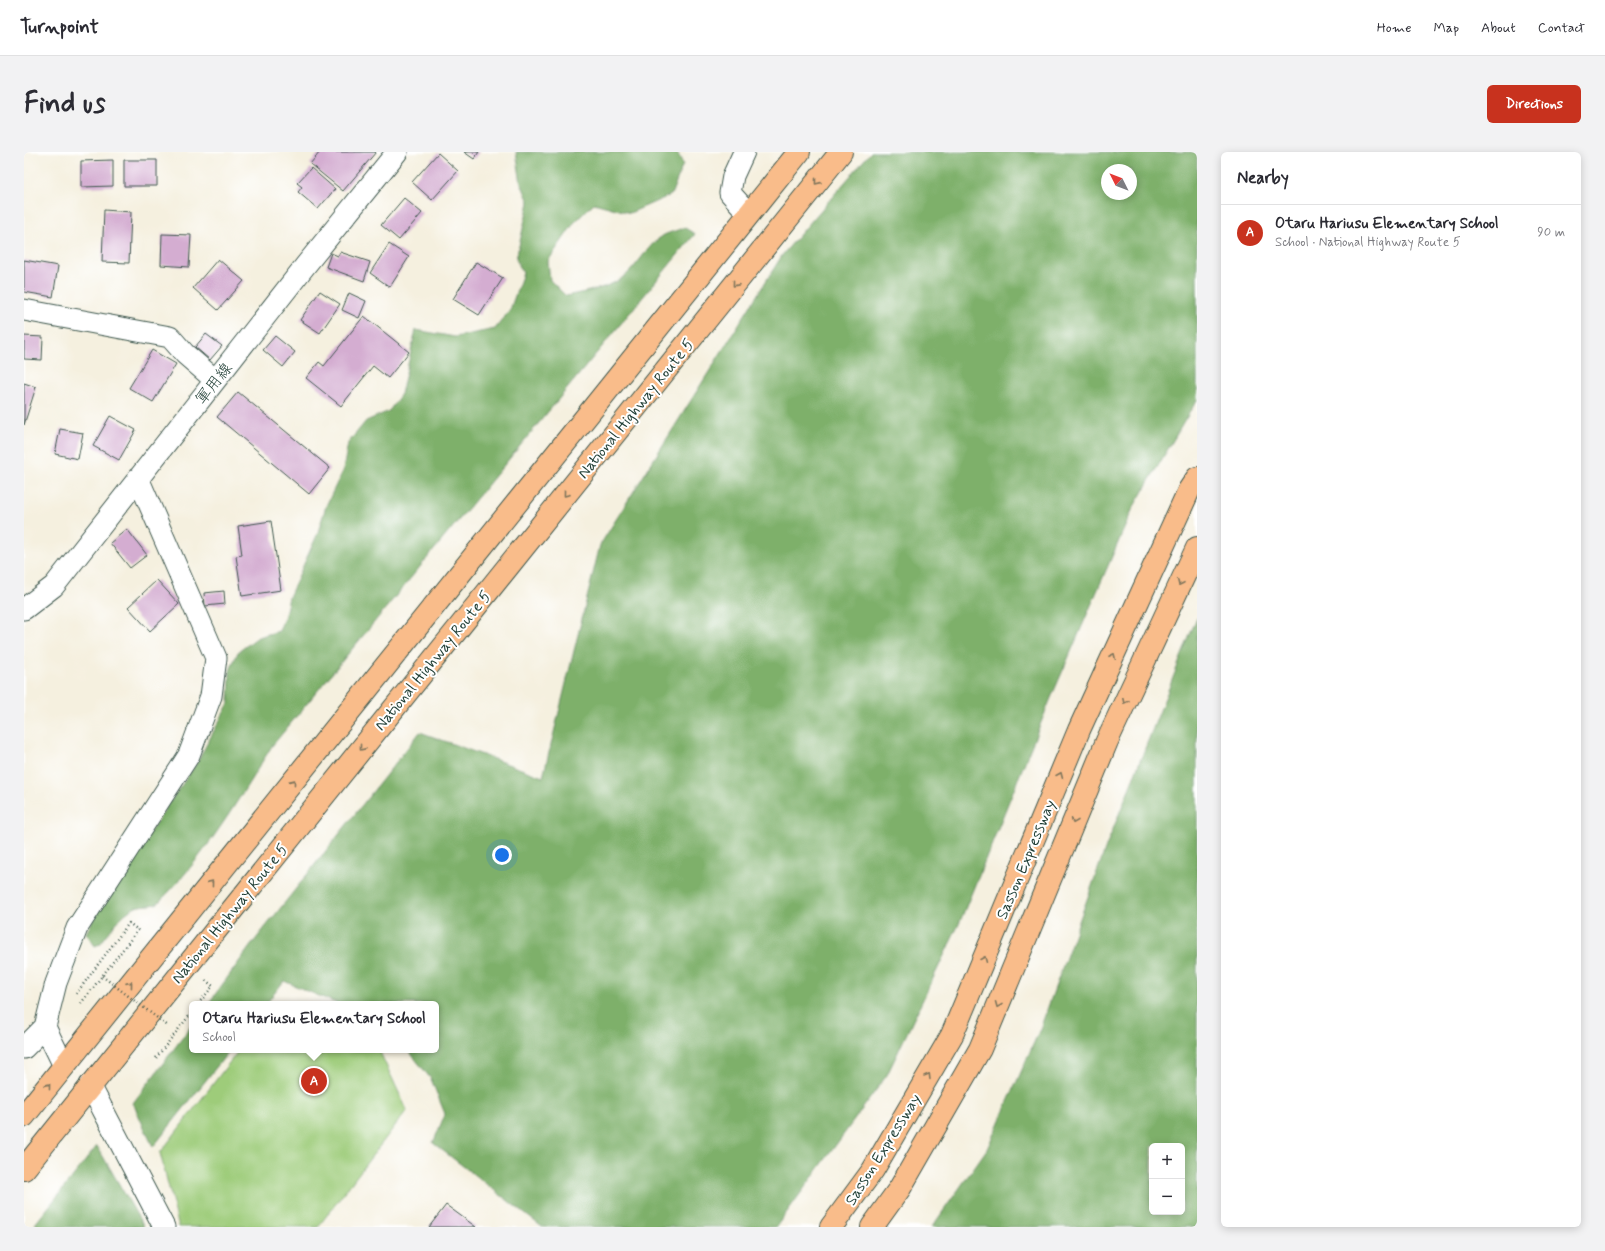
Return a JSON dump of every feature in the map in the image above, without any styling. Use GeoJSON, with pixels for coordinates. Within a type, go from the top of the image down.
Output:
{"type":"FeatureCollection","features":[{"type":"Feature","properties":{"kind":"highway","name":"National Highway Route 5"},"geometry":{"type":"LineString","coordinates":[[24,1116],[799,152]]}},
{"type":"Feature","properties":{"kind":"highway","name":"National Highway Route 5"},"geometry":{"type":"LineString","coordinates":[[24,1168],[841,152]]}},
{"type":"Feature","properties":{"kind":"highway","name":"Sasson Expressway"},"geometry":{"type":"LineString","coordinates":[[831,1227],[873,1170],[952,1035],[1079,730],[1186,498],[1197,478]]}},
{"type":"Feature","properties":{"kind":"highway","name":"Sasson Expressway"},"geometry":{"type":"LineString","coordinates":[[872,1227],[900,1188],[980,1049],[1107,741],[1197,548]]}},
{"type":"Feature","properties":{"kind":"street","name":"軍用線"},"geometry":{"type":"LineString","coordinates":[[24,609],[54,586],[215,380],[397,152]]}},
{"type":"Feature","properties":{"kind":"street"},"geometry":{"type":"LineString","coordinates":[[744,152],[733,176],[730,194],[749,214]]}},
{"type":"Feature","properties":{"kind":"street"},"geometry":{"type":"LineString","coordinates":[[24,310],[170,338],[185,354],[215,380]]}},
{"type":"Feature","properties":{"kind":"street"},"geometry":{"type":"LineString","coordinates":[[24,1048],[44,1027],[56,983],[77,928],[189,755],[211,696],[216,658],[138,478]]}},
{"type":"Feature","properties":{"kind":"street"},"geometry":{"type":"LineString","coordinates":[[44,1027],[64,1066]]}},
{"type":"Feature","properties":{"kind":"street"},"geometry":{"type":"LineString","coordinates":[[90,1085],[164,1227]]}},
{"type":"Feature","properties":{"kind":"path"},"geometry":{"type":"LineString","coordinates":[[74,997],[129,923],[138,930],[81,1003]]}},
{"type":"Feature","properties":{"kind":"path"},"geometry":{"type":"LineString","coordinates":[[102,976],[168,1026],[173,1020]]}},
{"type":"Feature","properties":{"kind":"path"},"geometry":{"type":"LineString","coordinates":[[200,985],[204,979],[213,986],[200,1001]]}},
{"type":"Feature","properties":{"kind":"path"},"geometry":{"type":"LineString","coordinates":[[156,1058],[189,1016]]}},
{"type":"Feature","properties":{"kind":"green space"},"geometry":{"type":"Polygon","coordinates":[[[516,152],[677,152],[683,164],[671,195],[630,213],[594,203],[574,223],[548,261],[550,280],[566,296],[598,289],[619,280],[631,270],[653,243],[664,235],[685,228],[695,234],[272,746],[220,827],[176,885],[157,904],[139,906],[125,914],[100,944],[95,946],[86,933],[106,896],[196,764],[229,703],[230,670],[238,652],[258,637],[279,631],[285,615],[289,597],[317,535],[326,506],[343,470],[348,443],[366,421],[389,411],[401,394],[416,330],[455,337],[495,329],[510,310],[523,273],[516,259],[529,202],[521,183],[516,152]]]}},
{"type":"Feature","properties":{"kind":"green space"},"geometry":{"type":"Polygon","coordinates":[[[871,152],[1197,152],[1197,400],[1133,508],[1051,698],[959,924],[887,1075],[776,1227],[542,1227],[433,1143],[445,1114],[431,1079],[410,1053],[439,1053],[439,1001],[331,1001],[284,981],[268,1001],[210,1001],[252,944],[420,732],[543,777],[600,545],[783,254],[871,152]]]}},
{"type":"Feature","properties":{"kind":"green space"},"geometry":{"type":"Polygon","coordinates":[[[1197,617],[1197,1227],[932,1227],[987,1149],[1040,1029],[1106,847],[1197,617]]]}},
{"type":"Feature","properties":{"kind":"green space"},"geometry":{"type":"Polygon","coordinates":[[[189,1029],[189,1053],[228,1053],[153,1147],[133,1103],[189,1029]]]}},
{"type":"Feature","properties":{"kind":"green space"},"geometry":{"type":"Polygon","coordinates":[[[237,1053],[380,1053],[407,1110],[318,1227],[179,1227],[160,1153],[237,1053]]]}},
{"type":"Feature","properties":{"kind":"green space"},"geometry":{"type":"Polygon","coordinates":[[[97,1146],[144,1227],[41,1227],[35,1224],[97,1146]]]}},
{"type":"Feature","properties":{"kind":"building"},"geometry":{"type":"Polygon","coordinates":[[[320,152],[376,152],[343,191],[310,164],[320,152]]]}},
{"type":"Feature","properties":{"kind":"building"},"geometry":{"type":"Polygon","coordinates":[[[464,152],[479,152],[474,159],[464,152]]]}},
{"type":"Feature","properties":{"kind":"building"},"geometry":{"type":"Polygon","coordinates":[[[438,153],[458,171],[432,200],[412,182],[438,153]]]}},
{"type":"Feature","properties":{"kind":"building"},"geometry":{"type":"Polygon","coordinates":[[[113,160],[113,186],[81,187],[81,161],[113,160]]]}},
{"type":"Feature","properties":{"kind":"building"},"geometry":{"type":"Polygon","coordinates":[[[124,160],[157,160],[157,186],[124,186],[124,160]]]}},
{"type":"Feature","properties":{"kind":"building"},"geometry":{"type":"Polygon","coordinates":[[[311,168],[335,189],[318,209],[298,192],[302,187],[297,183],[311,168]]]}},
{"type":"Feature","properties":{"kind":"building"},"geometry":{"type":"Polygon","coordinates":[[[404,198],[422,213],[399,240],[381,225],[404,198]]]}},
{"type":"Feature","properties":{"kind":"building"},"geometry":{"type":"Polygon","coordinates":[[[104,210],[131,212],[129,263],[102,262],[104,210]]]}},
{"type":"Feature","properties":{"kind":"building"},"geometry":{"type":"Polygon","coordinates":[[[162,234],[191,235],[189,267],[161,265],[162,234]]]}},
{"type":"Feature","properties":{"kind":"building"},"geometry":{"type":"Polygon","coordinates":[[[389,244],[409,257],[390,287],[370,273],[389,244]]]}},
{"type":"Feature","properties":{"kind":"building"},"geometry":{"type":"Polygon","coordinates":[[[340,252],[370,262],[364,281],[326,267],[331,253],[338,256],[340,252]]]}},
{"type":"Feature","properties":{"kind":"building"},"geometry":{"type":"Polygon","coordinates":[[[218,259],[244,281],[218,310],[193,288],[218,259]]]}},
{"type":"Feature","properties":{"kind":"building"},"geometry":{"type":"Polygon","coordinates":[[[24,260],[58,266],[53,297],[24,292],[24,260]]]}},
{"type":"Feature","properties":{"kind":"building"},"geometry":{"type":"Polygon","coordinates":[[[476,262],[503,278],[479,315],[453,299],[476,262]]]}},
{"type":"Feature","properties":{"kind":"building"},"geometry":{"type":"Polygon","coordinates":[[[320,291],[340,304],[320,333],[300,320],[320,291]]]}},
{"type":"Feature","properties":{"kind":"building"},"geometry":{"type":"Polygon","coordinates":[[[349,293],[366,301],[359,318],[342,310],[349,293]]]}},
{"type":"Feature","properties":{"kind":"building"},"geometry":{"type":"Polygon","coordinates":[[[364,316],[409,352],[388,378],[373,366],[341,406],[306,378],[319,362],[324,366],[364,316]]]}},
{"type":"Feature","properties":{"kind":"building"},"geometry":{"type":"Polygon","coordinates":[[[206,334],[222,346],[210,360],[195,347],[206,334]]]}},
{"type":"Feature","properties":{"kind":"building"},"geometry":{"type":"Polygon","coordinates":[[[24,336],[43,337],[42,360],[24,359],[24,336]]]}},
{"type":"Feature","properties":{"kind":"building"},"geometry":{"type":"Polygon","coordinates":[[[275,336],[295,352],[283,367],[263,350],[275,336]]]}},
{"type":"Feature","properties":{"kind":"building"},"geometry":{"type":"Polygon","coordinates":[[[152,350],[176,364],[153,402],[129,388],[152,350]]]}},
{"type":"Feature","properties":{"kind":"building"},"geometry":{"type":"Polygon","coordinates":[[[24,383],[36,387],[24,425],[24,383]]]}},
{"type":"Feature","properties":{"kind":"building"},"geometry":{"type":"Polygon","coordinates":[[[238,392],[330,468],[309,494],[217,417],[238,392]]]}},
{"type":"Feature","properties":{"kind":"building"},"geometry":{"type":"Polygon","coordinates":[[[110,416],[136,430],[119,460],[93,446],[110,416]]]}},
{"type":"Feature","properties":{"kind":"building"},"geometry":{"type":"Polygon","coordinates":[[[60,429],[83,433],[78,459],[55,454],[60,429]]]}},
{"type":"Feature","properties":{"kind":"building"},"geometry":{"type":"Polygon","coordinates":[[[271,521],[281,590],[242,596],[236,556],[242,555],[238,526],[271,521]]]}},
{"type":"Feature","properties":{"kind":"building"},"geometry":{"type":"Polygon","coordinates":[[[127,529],[147,555],[130,568],[110,543],[127,529]]]}},
{"type":"Feature","properties":{"kind":"building"},"geometry":{"type":"Polygon","coordinates":[[[157,580],[179,604],[150,631],[128,607],[157,580]]]}},
{"type":"Feature","properties":{"kind":"building"},"geometry":{"type":"Polygon","coordinates":[[[224,591],[225,604],[205,606],[204,593],[224,591]]]}},
{"type":"Feature","properties":{"kind":"building"},"geometry":{"type":"Polygon","coordinates":[[[446,1205],[476,1227],[429,1227],[446,1205]]]}},
{"type":"Feature","properties":{"kind":"place","name":"Otaru Hariusu Elementary School"},"geometry":{"type":"Point","coordinates":[314,1081]}}]}
